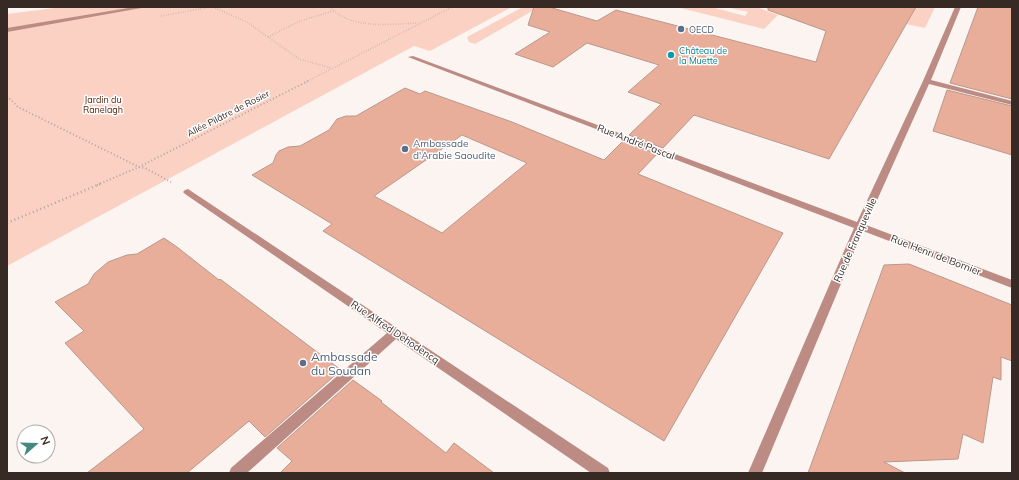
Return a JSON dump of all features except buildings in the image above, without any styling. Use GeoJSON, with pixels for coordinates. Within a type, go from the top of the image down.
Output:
{"type":"FeatureCollection","features":[{"type":"Feature","properties":{"kind":"street"},"geometry":{"type":"LineString","coordinates":[[7,30],[144,7]]}},
{"type":"Feature","properties":{"kind":"street","name":"Rue de Franqueville"},"geometry":{"type":"LineString","coordinates":[[755,473],[850,248],[927,81],[958,7]]}},
{"type":"Feature","properties":{"kind":"street","name":"Rue André Pascal"},"geometry":{"type":"LineString","coordinates":[[411,57],[861,227]]}},
{"type":"Feature","properties":{"kind":"street"},"geometry":{"type":"LineString","coordinates":[[927,81],[1012,103]]}},
{"type":"Feature","properties":{"kind":"street","name":"Rue Alfred Dehodencq"},"geometry":{"type":"LineString","coordinates":[[188,192],[603,473]]}},
{"type":"Feature","properties":{"kind":"street","name":"Rue Henri de Bornier"},"geometry":{"type":"LineString","coordinates":[[861,227],[1012,284]]}},
{"type":"Feature","properties":{"kind":"street"},"geometry":{"type":"LineString","coordinates":[[236,473],[396,332]]}},
{"type":"Feature","properties":{"kind":"path"},"geometry":{"type":"LineString","coordinates":[[213,7],[247,22],[299,59],[331,68]]}},
{"type":"Feature","properties":{"kind":"path"},"geometry":{"type":"LineString","coordinates":[[330,7],[344,18],[362,22],[418,23]]}},
{"type":"Feature","properties":{"kind":"path","name":"Allée Pilâtre de Rosier"},"geometry":{"type":"LineString","coordinates":[[7,223],[139,167],[418,23],[452,7]]}},
{"type":"Feature","properties":{"kind":"path"},"geometry":{"type":"LineString","coordinates":[[268,37],[293,24],[334,11]]}},
{"type":"Feature","properties":{"kind":"path"},"geometry":{"type":"LineString","coordinates":[[7,96],[18,106],[70,134],[139,167],[160,175],[188,192]]}},
{"type":"Feature","properties":{"kind":"green space","name":"Jardin du Ranelagh"},"geometry":{"type":"Polygon","coordinates":[[[62,7],[512,7],[430,51],[414,46],[7,266],[7,14],[62,7]]]}},
{"type":"Feature","properties":{"kind":"green space"},"geometry":{"type":"Polygon","coordinates":[[[523,7],[539,7],[475,44],[469,42],[467,37],[523,7]]]}},
{"type":"Feature","properties":{"kind":"green space"},"geometry":{"type":"Polygon","coordinates":[[[677,7],[711,7],[745,16],[748,12],[726,7],[757,7],[778,15],[764,29],[677,7]]]}},
{"type":"Feature","properties":{"kind":"green space"},"geometry":{"type":"Polygon","coordinates":[[[903,7],[935,7],[925,28],[906,24],[903,7]]]}},
{"type":"Feature","properties":{"kind":"place","name":"OECD"},"geometry":{"type":"Point","coordinates":[681,29]}},
{"type":"Feature","properties":{"kind":"place","name":"Château de la Muette"},"geometry":{"type":"Point","coordinates":[671,55]}},
{"type":"Feature","properties":{"kind":"place","name":"Ambassade d'Arabie Saoudite"},"geometry":{"type":"Point","coordinates":[405,149]}},
{"type":"Feature","properties":{"kind":"place","name":"Ambassade du Soudan"},"geometry":{"type":"Point","coordinates":[303,363]}}]}
